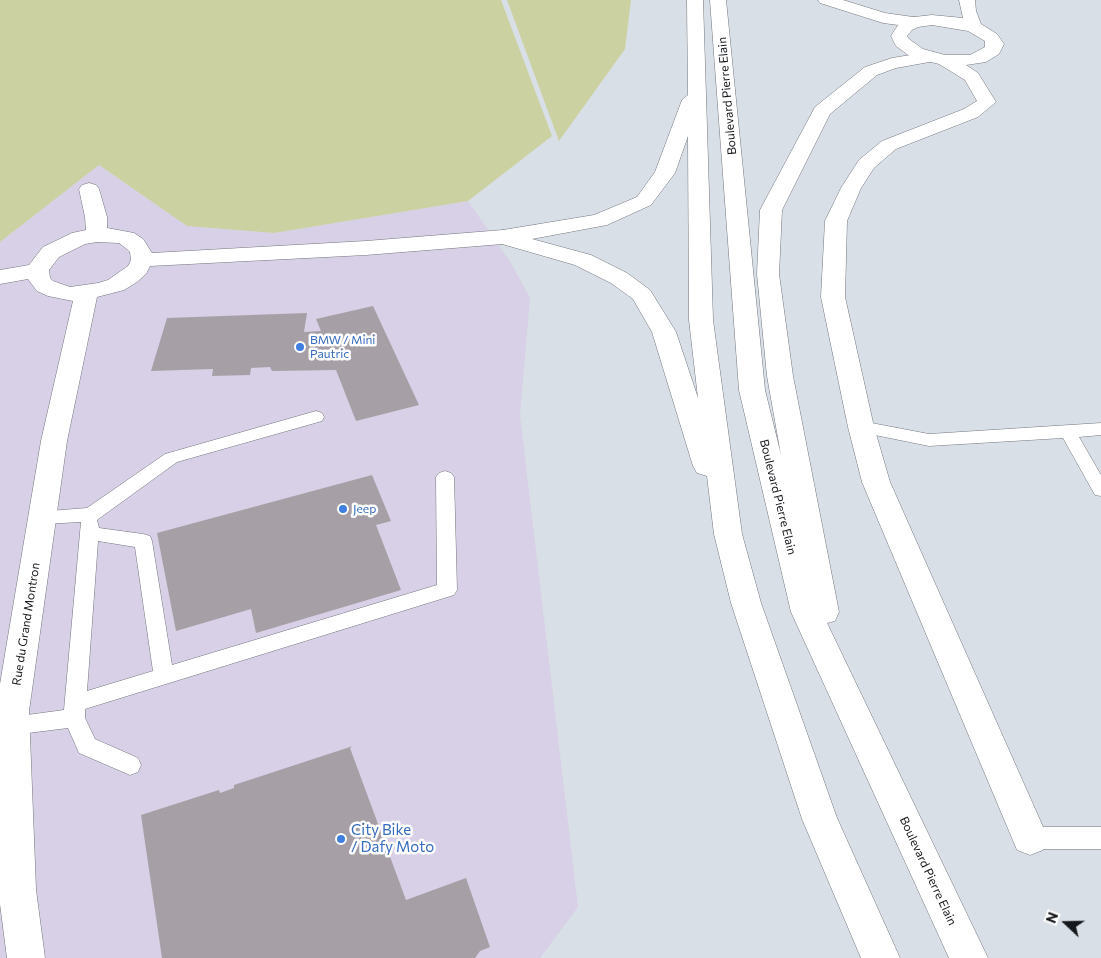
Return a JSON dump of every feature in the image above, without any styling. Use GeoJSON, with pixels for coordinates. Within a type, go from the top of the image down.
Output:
{"type":"FeatureCollection","features":[{"type":"Feature","properties":{"kind":"main road"},"geometry":{"type":"LineString","coordinates":[[695,0],[701,320],[728,534]]}},
{"type":"Feature","properties":{"kind":"main road","name":"Boulevard Pierre Elain"},"geometry":{"type":"LineString","coordinates":[[718,0],[752,390],[806,612],[969,958]]}},
{"type":"Feature","properties":{"kind":"main road"},"geometry":{"type":"LineString","coordinates":[[826,0],[883,18],[914,22],[932,20],[961,23],[984,32],[994,44],[986,102],[971,113],[889,145],[866,164],[851,188],[836,221],[833,297],[861,427],[876,482],[1030,838]]}},
{"type":"Feature","properties":{"kind":"main road"},"geometry":{"type":"LineString","coordinates":[[932,20],[960,0]]}},
{"type":"Feature","properties":{"kind":"main road"},"geometry":{"type":"LineString","coordinates":[[967,0],[968,11],[974,27]]}},
{"type":"Feature","properties":{"kind":"main road"},"geometry":{"type":"LineString","coordinates":[[914,22],[901,31],[899,36],[902,42],[917,53],[938,59],[972,77],[986,102]]}},
{"type":"Feature","properties":{"kind":"main road"},"geometry":{"type":"LineString","coordinates":[[836,675],[780,376],[768,274],[771,210],[822,111],[871,71],[892,63],[938,59],[970,60],[991,67]]}},
{"type":"Feature","properties":{"kind":"main road"},"geometry":{"type":"LineString","coordinates":[[142,260],[346,249],[504,237],[599,220],[644,201],[665,173],[697,83]]}},
{"type":"Feature","properties":{"kind":"main road"},"geometry":{"type":"LineString","coordinates":[[89,189],[96,217],[97,236]]}},
{"type":"Feature","properties":{"kind":"main road"},"geometry":{"type":"LineString","coordinates":[[112,236],[126,238],[141,251],[142,260],[138,269],[116,285],[86,293],[70,294],[56,291],[46,286],[39,279],[38,270],[42,261],[51,252],[64,244],[80,238],[112,236]]}},
{"type":"Feature","properties":{"kind":"main road"},"geometry":{"type":"LineString","coordinates":[[504,237],[583,260],[619,278],[642,294],[664,332],[728,534],[746,604],[820,818],[882,958]]}},
{"type":"Feature","properties":{"kind":"main road"},"geometry":{"type":"LineString","coordinates":[[0,277],[38,270]]}},
{"type":"Feature","properties":{"kind":"main road","name":"Rue du Grand Montron"},"geometry":{"type":"LineString","coordinates":[[26,958],[17,890],[7,776],[12,711],[54,441],[86,293]]}},
{"type":"Feature","properties":{"kind":"lane"},"geometry":{"type":"LineString","coordinates":[[130,765],[87,746],[75,710],[90,524],[171,458],[316,416]]}},
{"type":"Feature","properties":{"kind":"lane"},"geometry":{"type":"LineString","coordinates":[[861,427],[929,440],[1101,429]]}},
{"type":"Feature","properties":{"kind":"lane"},"geometry":{"type":"LineString","coordinates":[[1068,432],[1101,490]]}},
{"type":"Feature","properties":{"kind":"lane"},"geometry":{"type":"LineString","coordinates":[[12,726],[75,710],[164,676],[447,590],[445,477]]}},
{"type":"Feature","properties":{"kind":"lane"},"geometry":{"type":"LineString","coordinates":[[43,517],[90,524],[142,541],[164,676]]}},
{"type":"Feature","properties":{"kind":"lane"},"geometry":{"type":"LineString","coordinates":[[1030,838],[1101,838]]}},
{"type":"Feature","properties":{"kind":"shaded area"},"geometry":{"type":"Polygon","coordinates":[[[99,165],[187,226],[274,233],[468,201],[511,263],[530,298],[520,415],[578,907],[540,958],[0,958],[0,242],[99,165]]]}},
{"type":"Feature","properties":{"kind":"green space"},"geometry":{"type":"Polygon","coordinates":[[[0,0],[501,0],[552,136],[468,201],[274,233],[187,226],[99,165],[0,242],[0,0]]]}},
{"type":"Feature","properties":{"kind":"green space"},"geometry":{"type":"Polygon","coordinates":[[[507,0],[631,0],[625,49],[559,141],[507,0]]]}},
{"type":"Feature","properties":{"kind":"building"},"geometry":{"type":"Polygon","coordinates":[[[373,306],[419,405],[356,421],[336,370],[272,371],[270,367],[251,368],[250,375],[212,376],[213,369],[151,371],[167,318],[307,313],[304,332],[321,331],[316,319],[373,306]]]}},
{"type":"Feature","properties":{"kind":"building"},"geometry":{"type":"Polygon","coordinates":[[[372,475],[391,521],[376,525],[401,590],[256,633],[251,609],[176,631],[157,533],[372,475]]]}},
{"type":"Feature","properties":{"kind":"building"},"geometry":{"type":"Polygon","coordinates":[[[353,746],[350,748],[406,900],[466,878],[490,947],[480,951],[475,958],[162,958],[141,815],[219,790],[220,793],[234,788],[234,785],[353,746]]]}},
{"type":"Feature","properties":{"kind":"place","name":"BMW / Mini Pautric"},"geometry":{"type":"Point","coordinates":[300,347]}},
{"type":"Feature","properties":{"kind":"place","name":"Jeep"},"geometry":{"type":"Point","coordinates":[343,509]}},
{"type":"Feature","properties":{"kind":"place","name":"City Bike / Dafy Moto"},"geometry":{"type":"Point","coordinates":[341,839]}}]}
